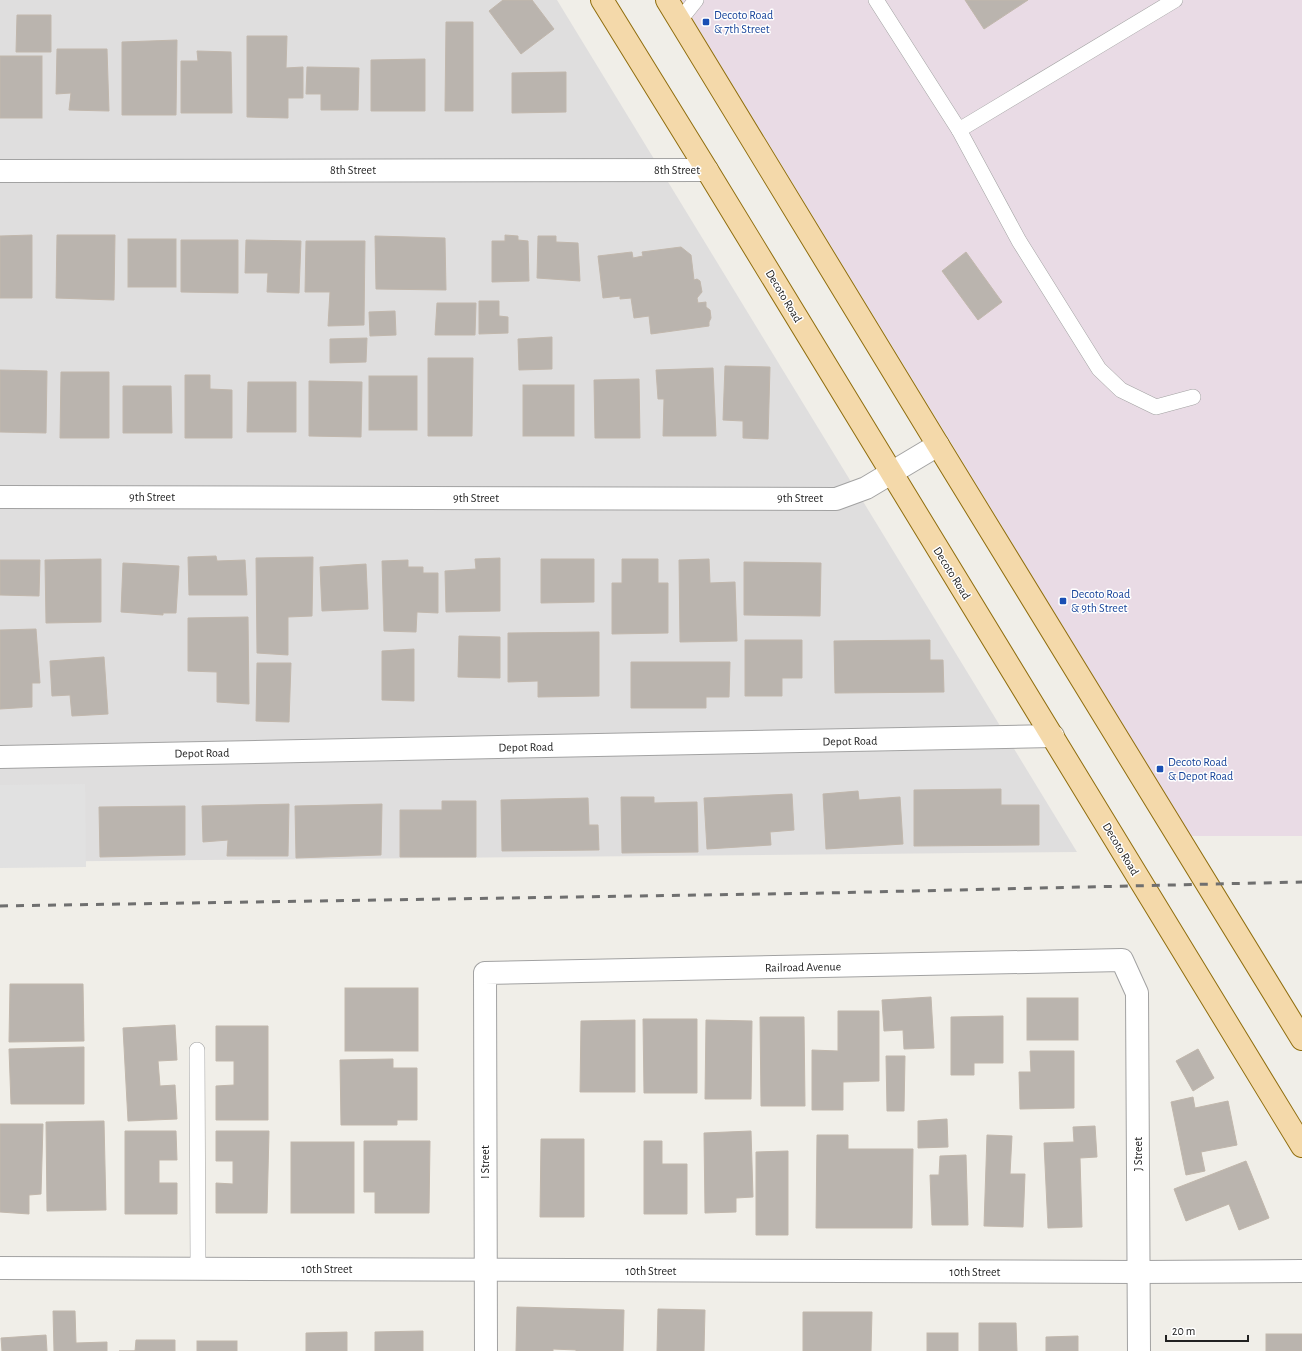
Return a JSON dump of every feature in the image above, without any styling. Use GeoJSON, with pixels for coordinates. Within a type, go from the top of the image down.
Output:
{"type":"FeatureCollection","features":[{"type":"Feature","properties":{"kind":"main road","name":"Decoto Road"},"geometry":{"type":"LineString","coordinates":[[602,0],[1053,736],[1302,1146]]}},
{"type":"Feature","properties":{"kind":"main road"},"geometry":{"type":"LineString","coordinates":[[667,0],[1302,1039]]}},
{"type":"Feature","properties":{"kind":"street","name":"8th Street"},"geometry":{"type":"LineString","coordinates":[[0,171],[707,170]]}},
{"type":"Feature","properties":{"kind":"street","name":"9th Street"},"geometry":{"type":"LineString","coordinates":[[0,497],[836,498],[866,488],[938,445]]}},
{"type":"Feature","properties":{"kind":"street","name":"Depot Road"},"geometry":{"type":"LineString","coordinates":[[0,756],[1053,736]]}},
{"type":"Feature","properties":{"kind":"street","name":"Railroad Avenue"},"geometry":{"type":"LineString","coordinates":[[485,973],[1122,960]]}},
{"type":"Feature","properties":{"kind":"street","name":"J Street"},"geometry":{"type":"LineString","coordinates":[[1122,960],[1137,993],[1139,1351]]}},
{"type":"Feature","properties":{"kind":"street","name":"I Street"},"geometry":{"type":"LineString","coordinates":[[485,973],[486,1351]]}},
{"type":"Feature","properties":{"kind":"street","name":"10th Street"},"geometry":{"type":"LineString","coordinates":[[0,1268],[1138,1272],[1302,1271]]}},
{"type":"Feature","properties":{"kind":"lane"},"geometry":{"type":"LineString","coordinates":[[680,20],[696,0]]}},
{"type":"Feature","properties":{"kind":"lane"},"geometry":{"type":"LineString","coordinates":[[876,0],[959,130],[1019,241],[1099,369],[1121,390],[1156,407],[1193,397]]}},
{"type":"Feature","properties":{"kind":"lane"},"geometry":{"type":"LineString","coordinates":[[959,130],[1175,0]]}},
{"type":"Feature","properties":{"kind":"lane"},"geometry":{"type":"LineString","coordinates":[[197,1050],[198,1269]]}},
{"type":"Feature","properties":{"kind":"shaded area"},"geometry":{"type":"Polygon","coordinates":[[[0,0],[557,0],[1077,852],[0,862],[0,0]]]}},
{"type":"Feature","properties":{"kind":"shaded area"},"geometry":{"type":"Polygon","coordinates":[[[681,0],[1302,0],[1302,836],[1191,836],[681,0]]]}},
{"type":"Feature","properties":{"kind":"shaded area"},"geometry":{"type":"Polygon","coordinates":[[[85,784],[86,867],[0,868],[0,785],[85,784]]]}},
{"type":"Feature","properties":{"kind":"building"},"geometry":{"type":"Polygon","coordinates":[[[503,0],[532,0],[554,29],[521,54],[489,11],[503,0]]]}},
{"type":"Feature","properties":{"kind":"building"},"geometry":{"type":"Polygon","coordinates":[[[965,0],[1028,0],[984,29],[965,0]]]}},
{"type":"Feature","properties":{"kind":"building"},"geometry":{"type":"Polygon","coordinates":[[[17,15],[51,15],[51,52],[16,52],[17,15]]]}},
{"type":"Feature","properties":{"kind":"building"},"geometry":{"type":"Polygon","coordinates":[[[446,22],[473,22],[473,111],[445,111],[446,22]]]}},
{"type":"Feature","properties":{"kind":"building"},"geometry":{"type":"Polygon","coordinates":[[[247,36],[287,36],[286,68],[303,67],[303,98],[288,98],[288,118],[247,117],[247,36]]]}},
{"type":"Feature","properties":{"kind":"building"},"geometry":{"type":"Polygon","coordinates":[[[177,40],[176,115],[122,115],[122,42],[177,40]]]}},
{"type":"Feature","properties":{"kind":"building"},"geometry":{"type":"Polygon","coordinates":[[[57,49],[107,49],[109,111],[69,110],[71,93],[56,94],[57,49]]]}},
{"type":"Feature","properties":{"kind":"building"},"geometry":{"type":"Polygon","coordinates":[[[197,51],[231,52],[232,113],[181,113],[181,61],[198,61],[197,51]]]}},
{"type":"Feature","properties":{"kind":"building"},"geometry":{"type":"Polygon","coordinates":[[[0,56],[42,56],[42,118],[0,118],[0,56]]]}},
{"type":"Feature","properties":{"kind":"building"},"geometry":{"type":"Polygon","coordinates":[[[425,59],[425,111],[371,111],[371,60],[425,59]]]}},
{"type":"Feature","properties":{"kind":"building"},"geometry":{"type":"Polygon","coordinates":[[[307,67],[359,68],[358,110],[321,110],[321,94],[306,94],[307,67]]]}},
{"type":"Feature","properties":{"kind":"building"},"geometry":{"type":"Polygon","coordinates":[[[566,72],[566,112],[512,113],[512,73],[566,72]]]}},
{"type":"Feature","properties":{"kind":"building"},"geometry":{"type":"Polygon","coordinates":[[[32,235],[32,298],[0,298],[0,236],[32,235]]]}},
{"type":"Feature","properties":{"kind":"building"},"geometry":{"type":"Polygon","coordinates":[[[57,235],[115,235],[114,300],[56,298],[57,235]]]}},
{"type":"Feature","properties":{"kind":"building"},"geometry":{"type":"Polygon","coordinates":[[[505,235],[518,236],[518,240],[528,241],[529,281],[492,282],[492,241],[505,241],[505,235]]]}},
{"type":"Feature","properties":{"kind":"building"},"geometry":{"type":"Polygon","coordinates":[[[375,236],[445,238],[446,290],[376,289],[375,236]]]}},
{"type":"Feature","properties":{"kind":"building"},"geometry":{"type":"Polygon","coordinates":[[[538,236],[556,236],[556,242],[578,243],[580,281],[537,278],[538,236]]]}},
{"type":"Feature","properties":{"kind":"building"},"geometry":{"type":"Polygon","coordinates":[[[128,239],[176,239],[176,287],[128,287],[128,239]]]}},
{"type":"Feature","properties":{"kind":"building"},"geometry":{"type":"Polygon","coordinates":[[[181,240],[238,240],[238,293],[181,292],[181,240]]]}},
{"type":"Feature","properties":{"kind":"building"},"geometry":{"type":"Polygon","coordinates":[[[246,240],[301,241],[299,293],[267,292],[268,273],[245,273],[246,240]]]}},
{"type":"Feature","properties":{"kind":"building"},"geometry":{"type":"Polygon","coordinates":[[[306,241],[365,241],[364,325],[328,326],[330,292],[305,292],[306,241]]]}},
{"type":"Feature","properties":{"kind":"building"},"geometry":{"type":"Polygon","coordinates":[[[681,247],[691,255],[694,280],[697,279],[700,281],[702,292],[697,298],[698,303],[706,302],[706,307],[710,310],[711,318],[709,326],[651,334],[649,316],[634,318],[631,298],[620,299],[620,296],[603,298],[598,256],[632,252],[633,258],[643,256],[642,252],[681,247]]]}},
{"type":"Feature","properties":{"kind":"building"},"geometry":{"type":"Polygon","coordinates":[[[966,252],[1002,302],[978,320],[942,271],[966,252]]]}},
{"type":"Feature","properties":{"kind":"building"},"geometry":{"type":"Polygon","coordinates":[[[479,301],[499,301],[499,316],[508,317],[508,333],[479,334],[479,301]]]}},
{"type":"Feature","properties":{"kind":"building"},"geometry":{"type":"Polygon","coordinates":[[[437,303],[476,303],[475,335],[435,335],[437,303]]]}},
{"type":"Feature","properties":{"kind":"building"},"geometry":{"type":"Polygon","coordinates":[[[395,311],[396,335],[370,336],[369,312],[395,311]]]}},
{"type":"Feature","properties":{"kind":"building"},"geometry":{"type":"Polygon","coordinates":[[[552,337],[552,369],[519,370],[518,339],[552,337]]]}},
{"type":"Feature","properties":{"kind":"building"},"geometry":{"type":"Polygon","coordinates":[[[367,338],[366,362],[330,363],[330,339],[367,338]]]}},
{"type":"Feature","properties":{"kind":"building"},"geometry":{"type":"Polygon","coordinates":[[[428,358],[473,358],[472,436],[428,436],[428,358]]]}},
{"type":"Feature","properties":{"kind":"building"},"geometry":{"type":"Polygon","coordinates":[[[725,366],[770,367],[768,439],[743,438],[743,421],[723,420],[725,366]]]}},
{"type":"Feature","properties":{"kind":"building"},"geometry":{"type":"Polygon","coordinates":[[[713,368],[716,436],[663,436],[664,399],[658,399],[656,370],[713,368]]]}},
{"type":"Feature","properties":{"kind":"building"},"geometry":{"type":"Polygon","coordinates":[[[0,370],[47,371],[46,433],[0,432],[0,370]]]}},
{"type":"Feature","properties":{"kind":"building"},"geometry":{"type":"Polygon","coordinates":[[[61,372],[109,372],[109,438],[60,438],[61,372]]]}},
{"type":"Feature","properties":{"kind":"building"},"geometry":{"type":"Polygon","coordinates":[[[185,375],[210,375],[210,389],[232,390],[232,438],[185,438],[185,375]]]}},
{"type":"Feature","properties":{"kind":"building"},"geometry":{"type":"Polygon","coordinates":[[[369,376],[417,376],[417,430],[369,430],[369,376]]]}},
{"type":"Feature","properties":{"kind":"building"},"geometry":{"type":"Polygon","coordinates":[[[639,379],[640,438],[595,438],[594,380],[639,379]]]}},
{"type":"Feature","properties":{"kind":"building"},"geometry":{"type":"Polygon","coordinates":[[[309,381],[362,382],[361,437],[309,436],[309,381]]]}},
{"type":"Feature","properties":{"kind":"building"},"geometry":{"type":"Polygon","coordinates":[[[248,382],[296,382],[296,432],[247,432],[248,382]]]}},
{"type":"Feature","properties":{"kind":"building"},"geometry":{"type":"Polygon","coordinates":[[[523,385],[574,385],[574,436],[523,436],[523,385]]]}},
{"type":"Feature","properties":{"kind":"building"},"geometry":{"type":"Polygon","coordinates":[[[123,386],[171,386],[172,433],[123,433],[123,386]]]}},
{"type":"Feature","properties":{"kind":"building"},"geometry":{"type":"Polygon","coordinates":[[[216,556],[217,561],[245,560],[247,595],[189,595],[188,557],[216,556]]]}},
{"type":"Feature","properties":{"kind":"building"},"geometry":{"type":"Polygon","coordinates":[[[313,557],[312,616],[288,617],[288,655],[257,653],[256,558],[313,557]]]}},
{"type":"Feature","properties":{"kind":"building"},"geometry":{"type":"Polygon","coordinates":[[[500,558],[500,611],[446,612],[445,571],[476,569],[475,559],[500,558]]]}},
{"type":"Feature","properties":{"kind":"building"},"geometry":{"type":"Polygon","coordinates":[[[101,559],[101,622],[46,623],[45,560],[101,559]]]}},
{"type":"Feature","properties":{"kind":"building"},"geometry":{"type":"Polygon","coordinates":[[[541,559],[594,559],[594,602],[541,603],[541,559]]]}},
{"type":"Feature","properties":{"kind":"building"},"geometry":{"type":"Polygon","coordinates":[[[622,559],[658,559],[658,583],[668,583],[668,633],[612,634],[612,583],[622,583],[622,559]]]}},
{"type":"Feature","properties":{"kind":"building"},"geometry":{"type":"Polygon","coordinates":[[[709,559],[710,583],[735,582],[737,641],[680,642],[679,560],[709,559]]]}},
{"type":"Feature","properties":{"kind":"building"},"geometry":{"type":"Polygon","coordinates":[[[0,560],[40,560],[39,596],[0,595],[0,560]]]}},
{"type":"Feature","properties":{"kind":"building"},"geometry":{"type":"Polygon","coordinates":[[[408,560],[408,567],[423,567],[423,573],[438,573],[438,613],[417,612],[416,632],[384,631],[382,561],[408,560]]]}},
{"type":"Feature","properties":{"kind":"building"},"geometry":{"type":"Polygon","coordinates":[[[744,562],[821,563],[820,616],[744,615],[744,562]]]}},
{"type":"Feature","properties":{"kind":"building"},"geometry":{"type":"Polygon","coordinates":[[[123,563],[179,566],[176,613],[163,613],[163,615],[121,612],[123,563]]]}},
{"type":"Feature","properties":{"kind":"building"},"geometry":{"type":"Polygon","coordinates":[[[366,564],[368,609],[322,611],[320,567],[366,564]]]}},
{"type":"Feature","properties":{"kind":"building"},"geometry":{"type":"Polygon","coordinates":[[[248,617],[249,704],[217,702],[217,672],[188,671],[188,618],[248,617]]]}},
{"type":"Feature","properties":{"kind":"building"},"geometry":{"type":"Polygon","coordinates":[[[36,629],[40,683],[32,683],[32,707],[0,709],[0,630],[36,629]]]}},
{"type":"Feature","properties":{"kind":"building"},"geometry":{"type":"Polygon","coordinates":[[[599,632],[599,696],[538,697],[538,681],[508,682],[508,633],[599,632]]]}},
{"type":"Feature","properties":{"kind":"building"},"geometry":{"type":"Polygon","coordinates":[[[459,636],[500,637],[500,678],[458,677],[459,636]]]}},
{"type":"Feature","properties":{"kind":"building"},"geometry":{"type":"Polygon","coordinates":[[[745,640],[802,640],[802,678],[782,678],[782,696],[745,696],[745,640]]]}},
{"type":"Feature","properties":{"kind":"building"},"geometry":{"type":"Polygon","coordinates":[[[930,640],[930,660],[943,660],[944,692],[835,693],[834,641],[930,640]]]}},
{"type":"Feature","properties":{"kind":"building"},"geometry":{"type":"Polygon","coordinates":[[[414,649],[414,701],[382,700],[382,651],[414,649]]]}},
{"type":"Feature","properties":{"kind":"building"},"geometry":{"type":"Polygon","coordinates":[[[104,657],[108,714],[72,716],[70,695],[52,696],[50,661],[104,657]]]}},
{"type":"Feature","properties":{"kind":"building"},"geometry":{"type":"Polygon","coordinates":[[[631,662],[730,662],[729,697],[706,697],[706,708],[631,708],[631,662]]]}},
{"type":"Feature","properties":{"kind":"building"},"geometry":{"type":"Polygon","coordinates":[[[257,663],[291,663],[289,722],[256,721],[257,663]]]}},
{"type":"Feature","properties":{"kind":"building"},"geometry":{"type":"Polygon","coordinates":[[[1001,789],[1001,805],[1039,805],[1039,845],[914,846],[914,790],[1001,789]]]}},
{"type":"Feature","properties":{"kind":"building"},"geometry":{"type":"Polygon","coordinates":[[[858,791],[859,800],[900,797],[903,844],[826,849],[823,794],[858,791]]]}},
{"type":"Feature","properties":{"kind":"building"},"geometry":{"type":"Polygon","coordinates":[[[792,794],[794,830],[770,832],[771,845],[707,849],[704,798],[792,794]]]}},
{"type":"Feature","properties":{"kind":"building"},"geometry":{"type":"Polygon","coordinates":[[[621,797],[654,797],[654,803],[697,802],[698,852],[622,853],[621,797]]]}},
{"type":"Feature","properties":{"kind":"building"},"geometry":{"type":"Polygon","coordinates":[[[588,798],[589,825],[598,825],[599,850],[502,851],[501,800],[588,798]]]}},
{"type":"Feature","properties":{"kind":"building"},"geometry":{"type":"Polygon","coordinates":[[[442,801],[476,801],[476,857],[400,857],[400,810],[442,810],[442,801]]]}},
{"type":"Feature","properties":{"kind":"building"},"geometry":{"type":"Polygon","coordinates":[[[289,804],[288,856],[227,856],[228,840],[203,842],[202,806],[289,804]]]}},
{"type":"Feature","properties":{"kind":"building"},"geometry":{"type":"Polygon","coordinates":[[[382,804],[381,855],[296,858],[295,806],[382,804]]]}},
{"type":"Feature","properties":{"kind":"building"},"geometry":{"type":"Polygon","coordinates":[[[185,806],[185,855],[100,857],[99,807],[185,806]]]}},
{"type":"Feature","properties":{"kind":"building"},"geometry":{"type":"Polygon","coordinates":[[[10,984],[83,984],[84,1041],[9,1042],[10,984]]]}},
{"type":"Feature","properties":{"kind":"building"},"geometry":{"type":"Polygon","coordinates":[[[345,988],[418,988],[418,1051],[345,1051],[345,988]]]}},
{"type":"Feature","properties":{"kind":"building"},"geometry":{"type":"Polygon","coordinates":[[[931,997],[934,1048],[904,1049],[903,1030],[884,1031],[882,1000],[931,997]]]}},
{"type":"Feature","properties":{"kind":"building"},"geometry":{"type":"Polygon","coordinates":[[[1027,998],[1078,998],[1078,1040],[1027,1040],[1027,998]]]}},
{"type":"Feature","properties":{"kind":"building"},"geometry":{"type":"Polygon","coordinates":[[[838,1011],[879,1011],[879,1081],[843,1082],[843,1110],[812,1110],[812,1050],[838,1051],[838,1011]]]}},
{"type":"Feature","properties":{"kind":"building"},"geometry":{"type":"Polygon","coordinates":[[[1003,1016],[1003,1063],[974,1063],[974,1075],[951,1075],[951,1017],[1003,1016]]]}},
{"type":"Feature","properties":{"kind":"building"},"geometry":{"type":"Polygon","coordinates":[[[760,1017],[804,1017],[805,1106],[761,1106],[760,1017]]]}},
{"type":"Feature","properties":{"kind":"building"},"geometry":{"type":"Polygon","coordinates":[[[643,1019],[697,1019],[697,1093],[644,1093],[643,1019]]]}},
{"type":"Feature","properties":{"kind":"building"},"geometry":{"type":"Polygon","coordinates":[[[635,1020],[635,1092],[580,1092],[581,1021],[635,1020]]]}},
{"type":"Feature","properties":{"kind":"building"},"geometry":{"type":"Polygon","coordinates":[[[706,1020],[752,1021],[751,1099],[705,1099],[706,1020]]]}},
{"type":"Feature","properties":{"kind":"building"},"geometry":{"type":"Polygon","coordinates":[[[175,1025],[177,1060],[158,1061],[160,1086],[175,1085],[177,1119],[128,1121],[123,1028],[175,1025]]]}},
{"type":"Feature","properties":{"kind":"building"},"geometry":{"type":"Polygon","coordinates":[[[216,1026],[268,1026],[268,1120],[216,1120],[216,1086],[234,1085],[234,1061],[216,1061],[216,1026]]]}},
{"type":"Feature","properties":{"kind":"building"},"geometry":{"type":"Polygon","coordinates":[[[84,1047],[84,1104],[11,1104],[9,1049],[84,1047]]]}},
{"type":"Feature","properties":{"kind":"building"},"geometry":{"type":"Polygon","coordinates":[[[1198,1049],[1214,1078],[1193,1091],[1176,1061],[1198,1049]]]}},
{"type":"Feature","properties":{"kind":"building"},"geometry":{"type":"Polygon","coordinates":[[[1030,1051],[1074,1051],[1074,1108],[1020,1109],[1019,1072],[1031,1072],[1030,1051]]]}},
{"type":"Feature","properties":{"kind":"building"},"geometry":{"type":"Polygon","coordinates":[[[886,1056],[905,1056],[904,1111],[887,1111],[886,1056]]]}},
{"type":"Feature","properties":{"kind":"building"},"geometry":{"type":"Polygon","coordinates":[[[393,1059],[393,1068],[417,1068],[417,1120],[397,1120],[397,1125],[341,1125],[340,1060],[393,1059]]]}},
{"type":"Feature","properties":{"kind":"building"},"geometry":{"type":"Polygon","coordinates":[[[1193,1097],[1195,1108],[1228,1101],[1237,1145],[1201,1152],[1205,1171],[1186,1175],[1171,1102],[1193,1097]]]}},
{"type":"Feature","properties":{"kind":"building"},"geometry":{"type":"Polygon","coordinates":[[[947,1119],[948,1147],[918,1148],[918,1121],[947,1119]]]}},
{"type":"Feature","properties":{"kind":"building"},"geometry":{"type":"Polygon","coordinates":[[[104,1121],[106,1210],[47,1211],[46,1122],[104,1121]]]}},
{"type":"Feature","properties":{"kind":"building"},"geometry":{"type":"Polygon","coordinates":[[[0,1124],[43,1124],[41,1194],[29,1195],[29,1214],[0,1212],[0,1124]]]}},
{"type":"Feature","properties":{"kind":"building"},"geometry":{"type":"Polygon","coordinates":[[[1095,1126],[1097,1157],[1080,1158],[1082,1227],[1048,1228],[1044,1143],[1074,1142],[1073,1127],[1095,1126]]]}},
{"type":"Feature","properties":{"kind":"building"},"geometry":{"type":"Polygon","coordinates":[[[125,1131],[176,1131],[177,1160],[159,1160],[159,1183],[177,1183],[177,1214],[125,1214],[125,1131]]]}},
{"type":"Feature","properties":{"kind":"building"},"geometry":{"type":"Polygon","coordinates":[[[216,1131],[269,1131],[267,1213],[216,1213],[216,1183],[233,1184],[233,1161],[216,1161],[216,1131]]]}},
{"type":"Feature","properties":{"kind":"building"},"geometry":{"type":"Polygon","coordinates":[[[751,1131],[753,1197],[736,1198],[736,1212],[705,1213],[704,1133],[751,1131]]]}},
{"type":"Feature","properties":{"kind":"building"},"geometry":{"type":"Polygon","coordinates":[[[817,1135],[848,1135],[848,1149],[913,1149],[912,1228],[816,1228],[817,1135]]]}},
{"type":"Feature","properties":{"kind":"building"},"geometry":{"type":"Polygon","coordinates":[[[987,1135],[1012,1136],[1010,1174],[1025,1174],[1023,1227],[984,1226],[987,1135]]]}},
{"type":"Feature","properties":{"kind":"building"},"geometry":{"type":"Polygon","coordinates":[[[541,1139],[584,1139],[584,1217],[540,1217],[541,1139]]]}},
{"type":"Feature","properties":{"kind":"building"},"geometry":{"type":"Polygon","coordinates":[[[364,1141],[430,1141],[429,1213],[375,1213],[375,1192],[364,1192],[364,1141]]]}},
{"type":"Feature","properties":{"kind":"building"},"geometry":{"type":"Polygon","coordinates":[[[644,1141],[662,1141],[662,1164],[687,1164],[687,1214],[644,1214],[644,1141]]]}},
{"type":"Feature","properties":{"kind":"building"},"geometry":{"type":"Polygon","coordinates":[[[291,1142],[354,1142],[354,1213],[291,1213],[291,1142]]]}},
{"type":"Feature","properties":{"kind":"building"},"geometry":{"type":"Polygon","coordinates":[[[788,1151],[788,1235],[756,1235],[756,1152],[788,1151]]]}},
{"type":"Feature","properties":{"kind":"building"},"geometry":{"type":"Polygon","coordinates":[[[966,1155],[968,1225],[932,1225],[930,1175],[939,1175],[940,1156],[966,1155]]]}},
{"type":"Feature","properties":{"kind":"building"},"geometry":{"type":"Polygon","coordinates":[[[1246,1161],[1269,1218],[1239,1230],[1229,1204],[1186,1221],[1174,1189],[1246,1161]]]}},
{"type":"Feature","properties":{"kind":"building"},"geometry":{"type":"Polygon","coordinates":[[[517,1307],[624,1310],[623,1351],[576,1351],[553,1349],[553,1351],[516,1351],[517,1307]]]}},
{"type":"Feature","properties":{"kind":"building"},"geometry":{"type":"Polygon","coordinates":[[[658,1309],[705,1310],[704,1351],[657,1351],[658,1309]]]}},
{"type":"Feature","properties":{"kind":"building"},"geometry":{"type":"Polygon","coordinates":[[[53,1311],[75,1311],[76,1343],[107,1342],[107,1351],[54,1351],[53,1311]]]}},
{"type":"Feature","properties":{"kind":"building"},"geometry":{"type":"Polygon","coordinates":[[[803,1312],[872,1312],[871,1351],[803,1351],[803,1312]]]}},
{"type":"Feature","properties":{"kind":"building"},"geometry":{"type":"Polygon","coordinates":[[[979,1323],[1016,1323],[1017,1351],[979,1351],[979,1323]]]}},
{"type":"Feature","properties":{"kind":"building"},"geometry":{"type":"Polygon","coordinates":[[[423,1331],[423,1351],[375,1351],[375,1332],[423,1331]]]}},
{"type":"Feature","properties":{"kind":"building"},"geometry":{"type":"Polygon","coordinates":[[[347,1332],[347,1351],[306,1351],[306,1333],[347,1332]]]}},
{"type":"Feature","properties":{"kind":"building"},"geometry":{"type":"Polygon","coordinates":[[[927,1333],[958,1333],[958,1351],[927,1351],[927,1333]]]}},
{"type":"Feature","properties":{"kind":"building"},"geometry":{"type":"Polygon","coordinates":[[[1266,1334],[1302,1334],[1302,1351],[1266,1351],[1266,1334]]]}},
{"type":"Feature","properties":{"kind":"building"},"geometry":{"type":"Polygon","coordinates":[[[46,1335],[47,1351],[2,1351],[1,1338],[46,1335]]]}},
{"type":"Feature","properties":{"kind":"building"},"geometry":{"type":"Polygon","coordinates":[[[1078,1336],[1078,1351],[1046,1351],[1046,1337],[1078,1336]]]}},
{"type":"Feature","properties":{"kind":"building"},"geometry":{"type":"Polygon","coordinates":[[[136,1340],[175,1340],[175,1351],[135,1351],[136,1340]]]}},
{"type":"Feature","properties":{"kind":"building"},"geometry":{"type":"Polygon","coordinates":[[[197,1341],[237,1341],[237,1351],[197,1351],[197,1341]]]}},
{"type":"Feature","properties":{"kind":"railway"},"geometry":{"type":"LineString","coordinates":[[0,906],[825,893],[1302,882]]}},
{"type":"Feature","properties":{"kind":"place","name":"Decoto Road & 7th Street"},"geometry":{"type":"Point","coordinates":[706,22]}},
{"type":"Feature","properties":{"kind":"place","name":"Decoto Road & 9th Street"},"geometry":{"type":"Point","coordinates":[1063,601]}},
{"type":"Feature","properties":{"kind":"place","name":"Decoto Road & Depot Road"},"geometry":{"type":"Point","coordinates":[1160,769]}}]}
